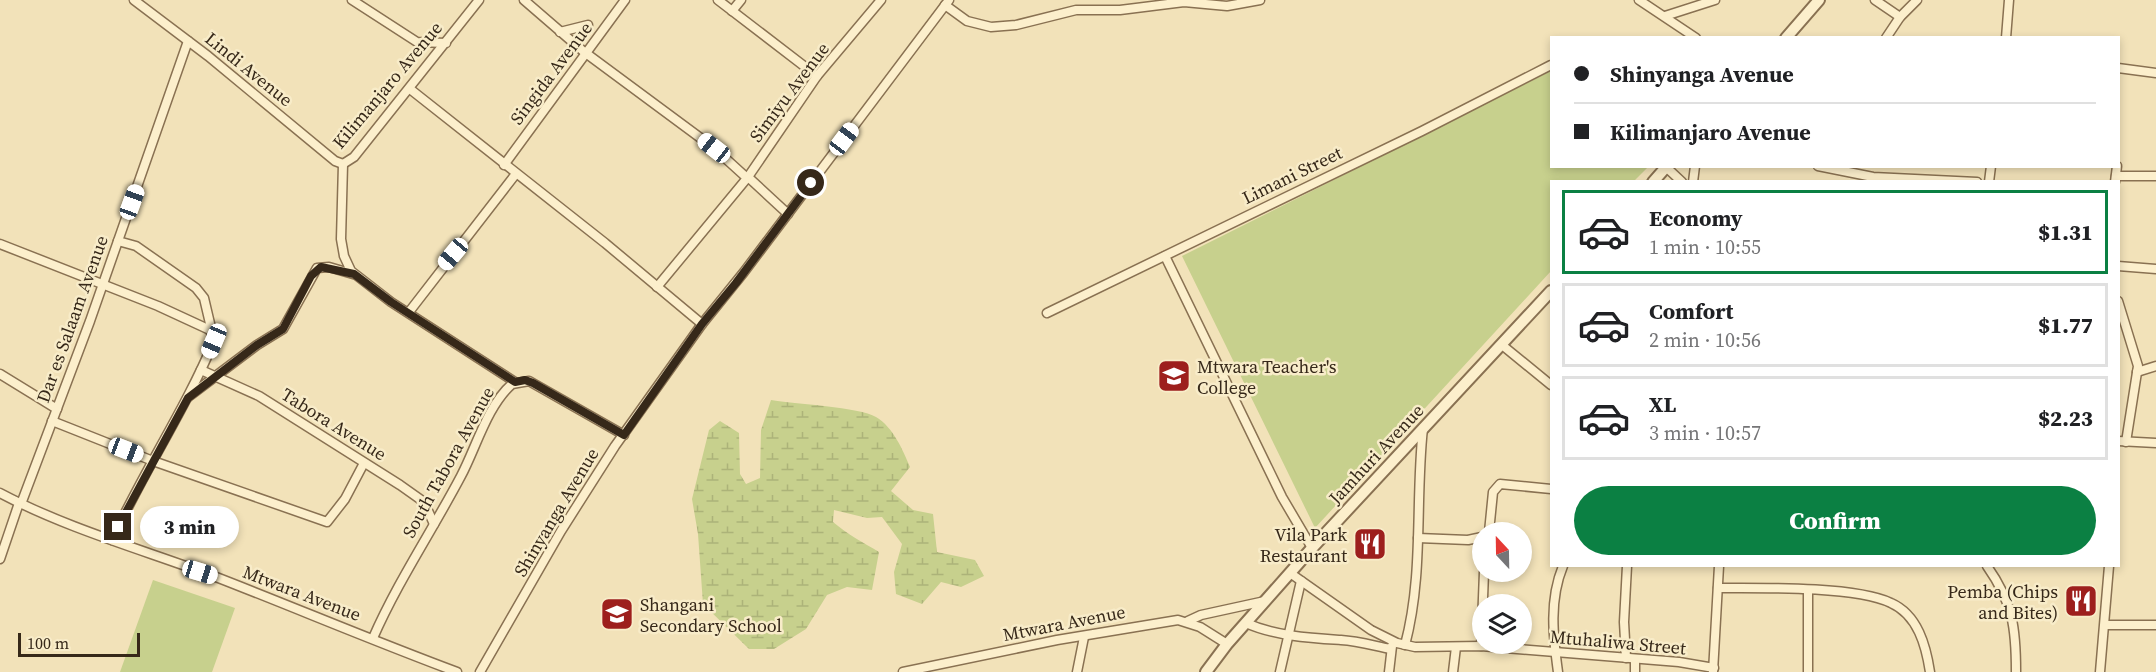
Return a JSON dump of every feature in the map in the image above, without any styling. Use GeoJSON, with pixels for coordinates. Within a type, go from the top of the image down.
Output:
{"type":"FeatureCollection","features":[{"type":"Feature","properties":{"kind":"street"},"geometry":{"type":"LineString","coordinates":[[352,0],[417,42],[446,43]]}},
{"type":"Feature","properties":{"kind":"street","name":"Kilimanjaro Avenue"},"geometry":{"type":"LineString","coordinates":[[343,164],[354,157],[479,0]]}},
{"type":"Feature","properties":{"kind":"street"},"geometry":{"type":"LineString","coordinates":[[524,0],[560,32],[714,148],[788,214]]}},
{"type":"Feature","properties":{"kind":"street","name":"Singida Avenue"},"geometry":{"type":"LineString","coordinates":[[504,165],[625,0]]}},
{"type":"Feature","properties":{"kind":"street"},"geometry":{"type":"LineString","coordinates":[[718,0],[817,76]]}},
{"type":"Feature","properties":{"kind":"street"},"geometry":{"type":"LineString","coordinates":[[732,11],[741,0]]}},
{"type":"Feature","properties":{"kind":"street","name":"Simiyu Avenue"},"geometry":{"type":"LineString","coordinates":[[657,287],[748,178],[817,76],[881,0]]}},
{"type":"Feature","properties":{"kind":"street"},"geometry":{"type":"LineString","coordinates":[[1076,10],[1082,0]]}},
{"type":"Feature","properties":{"kind":"street"},"geometry":{"type":"LineString","coordinates":[[947,2],[967,21],[991,27],[1016,25],[1076,10],[1120,10],[1184,2],[1227,6],[1260,0]]}},
{"type":"Feature","properties":{"kind":"street"},"geometry":{"type":"LineString","coordinates":[[1638,0],[1693,36]]}},
{"type":"Feature","properties":{"kind":"street"},"geometry":{"type":"LineString","coordinates":[[1665,16],[1715,0]]}},
{"type":"Feature","properties":{"kind":"street"},"geometry":{"type":"LineString","coordinates":[[1788,36],[1819,0]]}},
{"type":"Feature","properties":{"kind":"street"},"geometry":{"type":"LineString","coordinates":[[1875,0],[1900,17]]}},
{"type":"Feature","properties":{"kind":"street"},"geometry":{"type":"LineString","coordinates":[[1887,36],[1900,17],[1917,0]]}},
{"type":"Feature","properties":{"kind":"street"},"geometry":{"type":"LineString","coordinates":[[2006,36],[2009,0]]}},
{"type":"Feature","properties":{"kind":"street","name":"Lindi Avenue"},"geometry":{"type":"LineString","coordinates":[[140,1],[335,161],[343,164]]}},
{"type":"Feature","properties":{"kind":"street","name":"Shinyanga Avenue"},"geometry":{"type":"LineString","coordinates":[[480,672],[566,523],[624,435],[702,324],[739,280],[947,2]]}},
{"type":"Feature","properties":{"kind":"street"},"geometry":{"type":"LineString","coordinates":[[560,32],[588,25]]}},
{"type":"Feature","properties":{"kind":"street","name":"Dar es Salaam Avenue"},"geometry":{"type":"LineString","coordinates":[[0,559],[103,284],[188,41]]}},
{"type":"Feature","properties":{"kind":"street","name":"Limani Street"},"geometry":{"type":"LineString","coordinates":[[1047,313],[1422,131],[1550,66]]}},
{"type":"Feature","properties":{"kind":"street"},"geometry":{"type":"LineString","coordinates":[[2120,68],[2156,73]]}},
{"type":"Feature","properties":{"kind":"street"},"geometry":{"type":"LineString","coordinates":[[410,89],[702,324]]}},
{"type":"Feature","properties":{"kind":"street"},"geometry":{"type":"LineString","coordinates":[[343,164],[342,244],[345,259],[354,274]]}},
{"type":"Feature","properties":{"kind":"street"},"geometry":{"type":"LineString","coordinates":[[1655,180],[1666,168]]}},
{"type":"Feature","properties":{"kind":"street"},"geometry":{"type":"LineString","coordinates":[[1668,168],[1680,180]]}},
{"type":"Feature","properties":{"kind":"street"},"geometry":{"type":"LineString","coordinates":[[1827,168],[1853,174],[1946,180]]}},
{"type":"Feature","properties":{"kind":"street"},"geometry":{"type":"LineString","coordinates":[[409,312],[515,175]]}},
{"type":"Feature","properties":{"kind":"street"},"geometry":{"type":"LineString","coordinates":[[2116,175],[2156,177]]}},
{"type":"Feature","properties":{"kind":"street"},"geometry":{"type":"LineString","coordinates":[[112,540],[188,398],[214,341],[204,298],[196,288],[136,246],[118,241]]}},
{"type":"Feature","properties":{"kind":"street"},"geometry":{"type":"LineString","coordinates":[[0,244],[103,284],[212,332]]}},
{"type":"Feature","properties":{"kind":"street"},"geometry":{"type":"LineString","coordinates":[[1165,256],[1282,497],[1312,548]]}},
{"type":"Feature","properties":{"kind":"street"},"geometry":{"type":"LineString","coordinates":[[2120,266],[2156,269]]}},
{"type":"Feature","properties":{"kind":"street"},"geometry":{"type":"LineString","coordinates":[[188,398],[257,345],[283,329],[317,268],[328,267],[354,274],[515,382]]}},
{"type":"Feature","properties":{"kind":"street","name":"Jamhuri Avenue"},"geometry":{"type":"LineString","coordinates":[[1206,672],[1227,644],[1312,548],[1550,292]]}},
{"type":"Feature","properties":{"kind":"street"},"geometry":{"type":"LineString","coordinates":[[2120,307],[2137,356],[2137,372],[2122,442],[2156,443]]}},
{"type":"Feature","properties":{"kind":"street"},"geometry":{"type":"LineString","coordinates":[[1502,345],[1550,385]]}},
{"type":"Feature","properties":{"kind":"street"},"geometry":{"type":"LineString","coordinates":[[2137,372],[2156,366]]}},
{"type":"Feature","properties":{"kind":"street","name":"Tabora Avenue"},"geometry":{"type":"LineString","coordinates":[[201,370],[267,401],[424,502],[434,524]]}},
{"type":"Feature","properties":{"kind":"street"},"geometry":{"type":"LineString","coordinates":[[0,374],[57,410]]}},
{"type":"Feature","properties":{"kind":"street","name":"South Tabora Avenue"},"geometry":{"type":"LineString","coordinates":[[373,638],[394,592],[434,524],[497,404],[504,392],[515,382],[525,380],[533,383],[624,435]]}},
{"type":"Feature","properties":{"kind":"street"},"geometry":{"type":"LineString","coordinates":[[52,421],[153,461],[327,522],[345,499],[364,463]]}},
{"type":"Feature","properties":{"kind":"street"},"geometry":{"type":"LineString","coordinates":[[1405,645],[1414,601],[1423,428]]}},
{"type":"Feature","properties":{"kind":"street"},"geometry":{"type":"LineString","coordinates":[[1490,522],[1493,492],[1500,484],[1550,489]]}},
{"type":"Feature","properties":{"kind":"street","name":"Mtwara Avenue"},"geometry":{"type":"LineString","coordinates":[[0,493],[20,504],[457,672]]}},
{"type":"Feature","properties":{"kind":"street"},"geometry":{"type":"LineString","coordinates":[[1418,538],[1472,539]]}},
{"type":"Feature","properties":{"kind":"street"},"geometry":{"type":"LineString","coordinates":[[1558,672],[1555,653],[1554,596],[1563,567]]}},
{"type":"Feature","properties":{"kind":"street"},"geometry":{"type":"LineString","coordinates":[[1627,567],[1631,658],[1635,672]]}},
{"type":"Feature","properties":{"kind":"street"},"geometry":{"type":"LineString","coordinates":[[1713,670],[1719,567]]}},
{"type":"Feature","properties":{"kind":"street"},"geometry":{"type":"LineString","coordinates":[[1988,567],[2012,611],[2016,629],[2016,672]]}},
{"type":"Feature","properties":{"kind":"street"},"geometry":{"type":"LineString","coordinates":[[2100,672],[2106,625],[2109,567]]}},
{"type":"Feature","properties":{"kind":"street","name":"Mtuhaliwa Street"},"geometry":{"type":"LineString","coordinates":[[1290,573],[1393,645],[1472,646]]}},
{"type":"Feature","properties":{"kind":"street"},"geometry":{"type":"LineString","coordinates":[[1280,672],[1301,581]]}},
{"type":"Feature","properties":{"kind":"street"},"geometry":{"type":"LineString","coordinates":[[1718,588],[1808,590],[1862,596],[1892,603],[1920,631],[1930,672]]}},
{"type":"Feature","properties":{"kind":"street"},"geometry":{"type":"LineString","coordinates":[[1808,590],[1808,672]]}},
{"type":"Feature","properties":{"kind":"street","name":"Mtwara Avenue"},"geometry":{"type":"LineString","coordinates":[[903,672],[938,669],[1057,640],[1151,624],[1188,621],[1201,615],[1265,601]]}},
{"type":"Feature","properties":{"kind":"street"},"geometry":{"type":"LineString","coordinates":[[1188,621],[1227,644]]}},
{"type":"Feature","properties":{"kind":"street"},"geometry":{"type":"LineString","coordinates":[[1246,623],[1288,634],[1393,645],[1389,672]]}},
{"type":"Feature","properties":{"kind":"street"},"geometry":{"type":"LineString","coordinates":[[2106,625],[2156,625]]}},
{"type":"Feature","properties":{"kind":"street"},"geometry":{"type":"LineString","coordinates":[[1077,672],[1084,637]]}},
{"type":"Feature","properties":{"kind":"street"},"geometry":{"type":"LineString","coordinates":[[1453,672],[1456,647]]}},
{"type":"Feature","properties":{"kind":"street","name":"Mtuhaliwa Street"},"geometry":{"type":"LineString","coordinates":[[1532,651],[1631,658],[1713,670]]}},
{"type":"Feature","properties":{"kind":"green space"},"geometry":{"type":"Polygon","coordinates":[[[1550,72],[1550,168],[1647,168],[1635,180],[1550,180],[1550,272],[1315,528],[1182,256],[1550,72]]]}},
{"type":"Feature","properties":{"kind":"green space"},"geometry":{"type":"Polygon","coordinates":[[[771,400],[856,411],[882,421],[897,439],[910,467],[891,491],[913,510],[933,514],[937,552],[975,560],[984,576],[961,587],[941,582],[922,604],[896,594],[894,572],[902,544],[882,517],[867,518],[834,510],[833,522],[879,552],[872,590],[847,587],[827,595],[806,629],[774,649],[749,649],[703,604],[698,534],[692,499],[709,430],[720,421],[739,433],[740,474],[746,484],[760,478],[761,430],[771,400]]]}},
{"type":"Feature","properties":{"kind":"green space"},"geometry":{"type":"Polygon","coordinates":[[[153,580],[235,608],[212,672],[120,672],[153,580]]]}},
{"type":"Feature","properties":{"kind":"place","name":"Mtwara Teacher's College"},"geometry":{"type":"Point","coordinates":[1174,376]}},
{"type":"Feature","properties":{"kind":"place","name":"Vila Park Restaurant"},"geometry":{"type":"Point","coordinates":[1370,544]}},
{"type":"Feature","properties":{"kind":"place","name":"Pemba (Chips and Bites)"},"geometry":{"type":"Point","coordinates":[2081,601]}},
{"type":"Feature","properties":{"kind":"place","name":"Shangani Secondary School"},"geometry":{"type":"Point","coordinates":[617,614]}},
{"type":"Feature","properties":{"kind":"route"},"geometry":{"type":"LineString","coordinates":[[118,527],[188,398],[257,345],[283,329],[317,268],[328,267],[354,274],[391,302],[515,382],[525,380],[533,383],[624,435],[702,324],[728,294],[811,183]]}}]}
